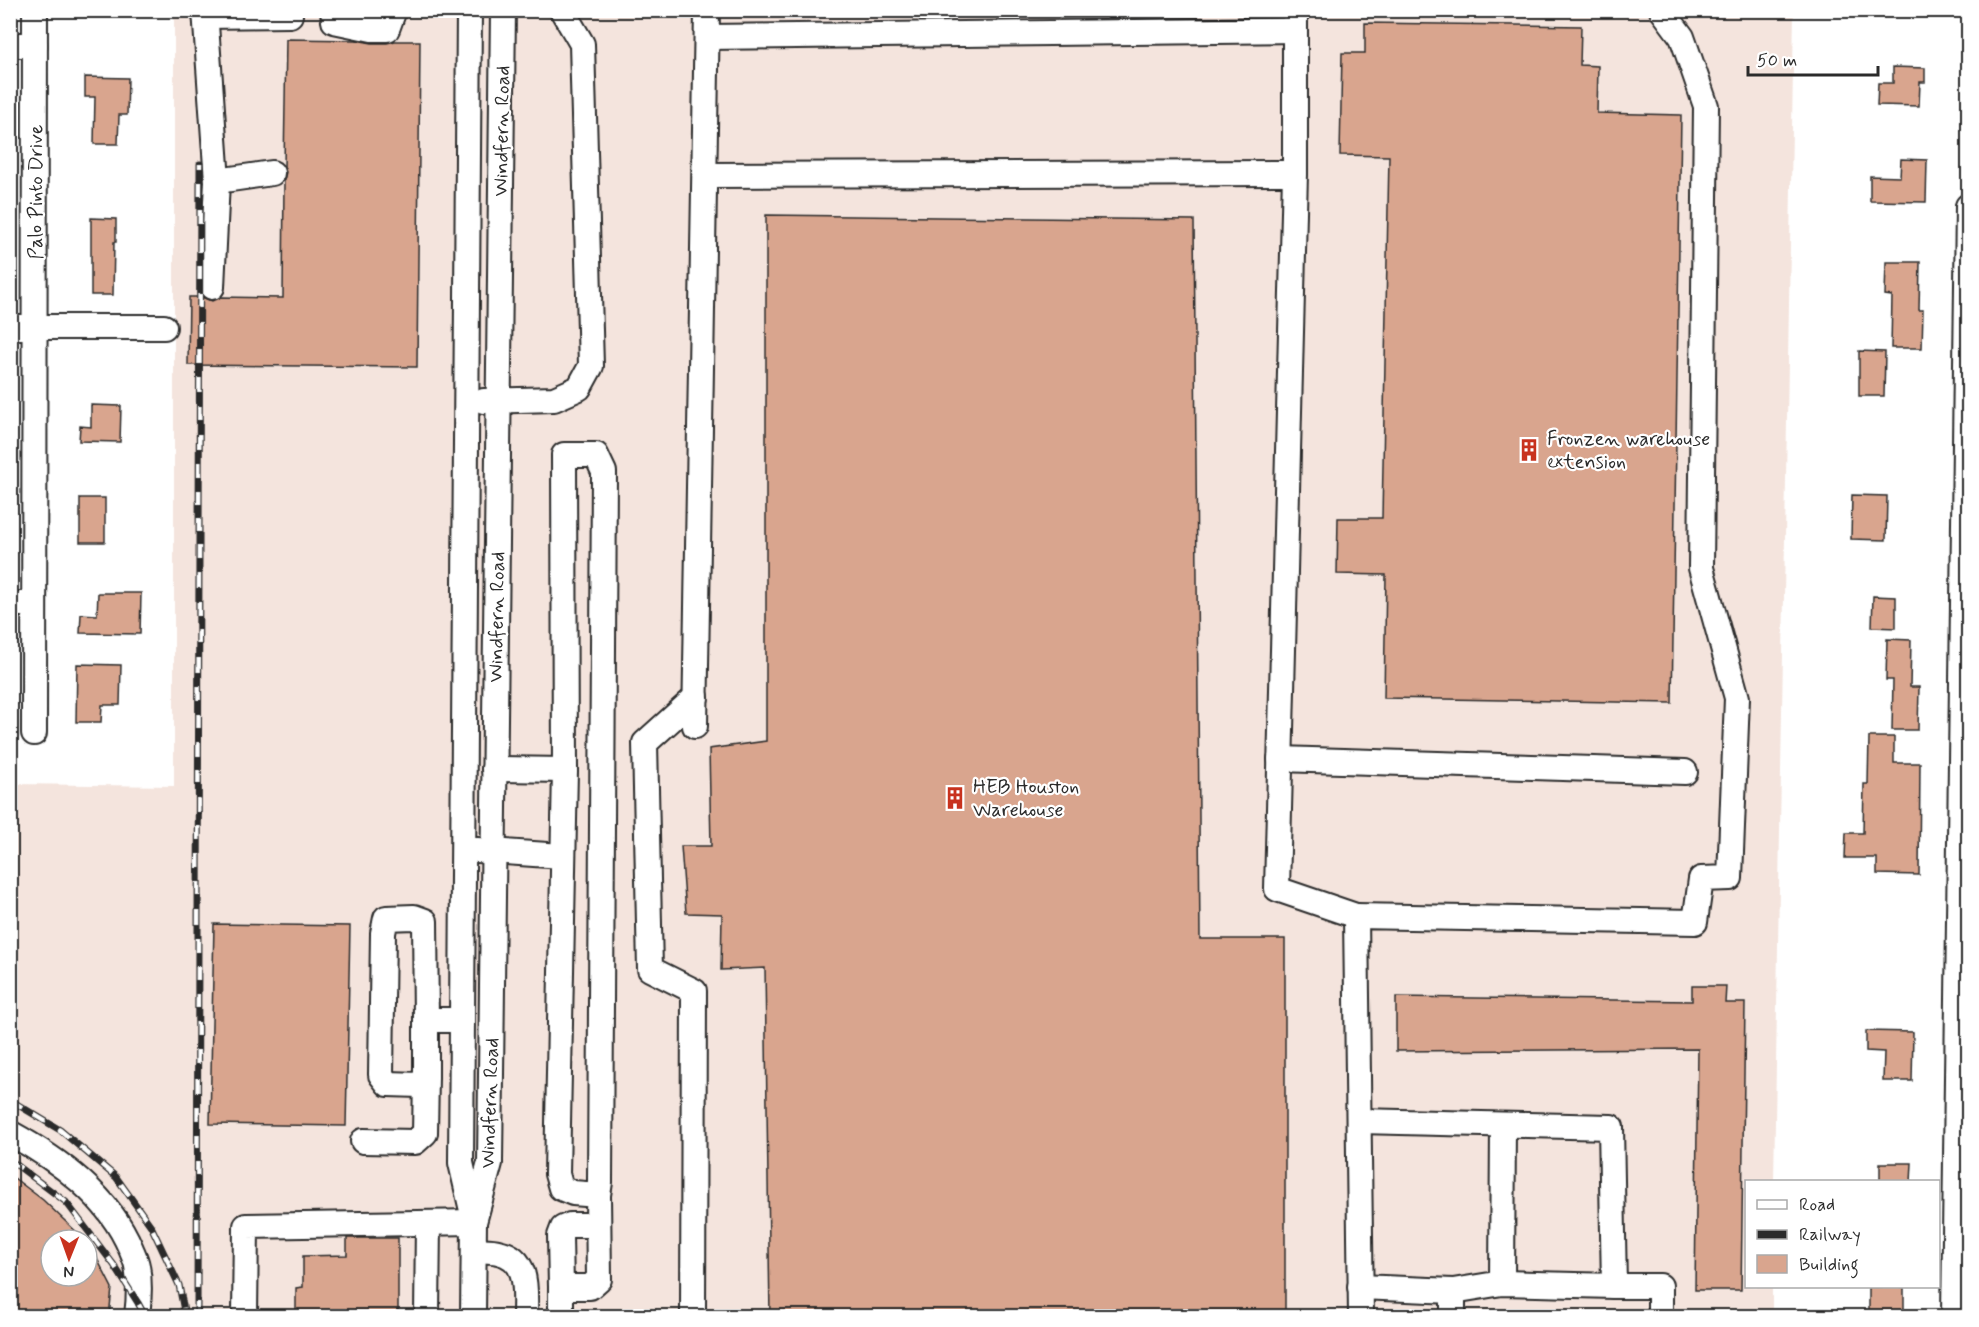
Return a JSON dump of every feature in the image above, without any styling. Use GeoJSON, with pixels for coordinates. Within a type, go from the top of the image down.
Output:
{"type":"FeatureCollection","features":[{"type":"Feature","properties":{"kind":"street","name":"Palo Pinto Drive"},"geometry":{"type":"LineString","coordinates":[[34,733],[22,604],[35,327],[35,10]]}},
{"type":"Feature","properties":{"kind":"street"},"geometry":{"type":"LineString","coordinates":[[212,287],[217,181],[205,13],[290,15],[290,10]]}},
{"type":"Feature","properties":{"kind":"street"},"geometry":{"type":"LineString","coordinates":[[333,10],[334,21],[371,20],[387,29],[394,10]]}},
{"type":"Feature","properties":{"kind":"street","name":"Windfern Road"},"geometry":{"type":"LineString","coordinates":[[469,10],[461,1163],[474,1222],[473,1317]]}},
{"type":"Feature","properties":{"kind":"street","name":"Windfern Road"},"geometry":{"type":"LineString","coordinates":[[474,1222],[490,1163],[503,10]]}},
{"type":"Feature","properties":{"kind":"street"},"geometry":{"type":"LineString","coordinates":[[466,400],[498,402],[554,399],[579,388],[591,366],[582,44],[562,10]]}},
{"type":"Feature","properties":{"kind":"street"},"geometry":{"type":"LineString","coordinates":[[696,726],[708,10]]}},
{"type":"Feature","properties":{"kind":"street"},"geometry":{"type":"LineString","coordinates":[[707,37],[1295,20],[1294,173],[1277,889],[1356,916],[1695,921],[1701,879],[1730,878],[1737,698],[1701,568],[1706,106],[1682,37],[1662,10]]}},
{"type":"Feature","properties":{"kind":"street"},"geometry":{"type":"LineString","coordinates":[[10,45],[35,45]]}},
{"type":"Feature","properties":{"kind":"street"},"geometry":{"type":"LineString","coordinates":[[217,181],[272,173]]}},
{"type":"Feature","properties":{"kind":"street"},"geometry":{"type":"LineString","coordinates":[[705,175],[1294,173]]}},
{"type":"Feature","properties":{"kind":"street"},"geometry":{"type":"LineString","coordinates":[[1954,1317],[1964,952],[1968,206]]}},
{"type":"Feature","properties":{"kind":"street"},"geometry":{"type":"LineString","coordinates":[[10,327],[164,327]]}},
{"type":"Feature","properties":{"kind":"street"},"geometry":{"type":"LineString","coordinates":[[561,1287],[590,1287],[599,1279],[604,472],[596,455],[564,455],[565,770],[557,1174],[561,1188],[573,1193],[598,1195]]}},
{"type":"Feature","properties":{"kind":"street"},"geometry":{"type":"LineString","coordinates":[[693,1317],[694,991],[650,969],[645,743],[696,697]]}},
{"type":"Feature","properties":{"kind":"street"},"geometry":{"type":"LineString","coordinates":[[1280,759],[1685,772]]}},
{"type":"Feature","properties":{"kind":"street"},"geometry":{"type":"LineString","coordinates":[[494,769],[565,770]]}},
{"type":"Feature","properties":{"kind":"street"},"geometry":{"type":"LineString","coordinates":[[463,849],[562,856]]}},
{"type":"Feature","properties":{"kind":"street"},"geometry":{"type":"LineString","coordinates":[[363,1141],[414,1142],[425,1133],[426,1076],[426,1020],[425,921],[414,916],[386,918],[383,933],[381,1075],[388,1084],[420,1085],[426,1076]]}},
{"type":"Feature","properties":{"kind":"street"},"geometry":{"type":"LineString","coordinates":[[1356,916],[1361,1317]]}},
{"type":"Feature","properties":{"kind":"street"},"geometry":{"type":"LineString","coordinates":[[426,1020],[462,1020]]}},
{"type":"Feature","properties":{"kind":"street"},"geometry":{"type":"LineString","coordinates":[[1359,1121],[1611,1127],[1614,1287]]}},
{"type":"Feature","properties":{"kind":"street"},"geometry":{"type":"LineString","coordinates":[[1502,1283],[1503,1126]]}},
{"type":"Feature","properties":{"kind":"street"},"geometry":{"type":"LineString","coordinates":[[10,1133],[73,1175],[101,1200],[123,1231],[137,1265],[138,1317]]}},
{"type":"Feature","properties":{"kind":"street"},"geometry":{"type":"LineString","coordinates":[[245,1317],[246,1226],[474,1222]]}},
{"type":"Feature","properties":{"kind":"street"},"geometry":{"type":"LineString","coordinates":[[427,1317],[428,1223]]}},
{"type":"Feature","properties":{"kind":"street"},"geometry":{"type":"LineString","coordinates":[[561,1317],[560,1236],[563,1228],[570,1225],[598,1225]]}},
{"type":"Feature","properties":{"kind":"street"},"geometry":{"type":"LineString","coordinates":[[474,1250],[499,1252],[514,1258],[524,1274],[525,1317]]}},
{"type":"Feature","properties":{"kind":"street"},"geometry":{"type":"LineString","coordinates":[[1360,1287],[1453,1291],[1502,1283],[1614,1287],[1660,1286],[1660,1317]]}},
{"type":"Feature","properties":{"kind":"street"},"geometry":{"type":"LineString","coordinates":[[1453,1291],[1454,1317]]}},
{"type":"Feature","properties":{"kind":"shaded area"},"geometry":{"type":"Polygon","coordinates":[[[174,11],[1794,11],[1774,1180],[1745,1180],[1745,1288],[1772,1288],[1772,1316],[11,1316],[11,784],[174,786],[174,11]]]}},
{"type":"Feature","properties":{"kind":"building"},"geometry":{"type":"Polygon","coordinates":[[[1365,23],[1581,26],[1580,65],[1598,66],[1597,113],[1681,115],[1672,703],[1384,698],[1386,575],[1337,574],[1338,518],[1382,518],[1389,156],[1340,155],[1342,53],[1365,53],[1365,23]]]}},
{"type":"Feature","properties":{"kind":"building"},"geometry":{"type":"Polygon","coordinates":[[[286,39],[356,40],[372,43],[420,41],[417,367],[188,365],[189,297],[202,297],[212,301],[221,297],[283,298],[286,39]]]}},
{"type":"Feature","properties":{"kind":"building"},"geometry":{"type":"Polygon","coordinates":[[[1893,67],[1925,68],[1925,82],[1920,82],[1919,106],[1877,105],[1878,83],[1893,83],[1893,67]]]}},
{"type":"Feature","properties":{"kind":"building"},"geometry":{"type":"Polygon","coordinates":[[[85,77],[128,78],[127,115],[119,115],[118,144],[94,144],[95,97],[85,97],[85,77]]]}},
{"type":"Feature","properties":{"kind":"building"},"geometry":{"type":"Polygon","coordinates":[[[1901,159],[1927,160],[1926,202],[1870,201],[1870,176],[1900,177],[1901,159]]]}},
{"type":"Feature","properties":{"kind":"building","name":"HEB Houston Warehouse"},"geometry":{"type":"Polygon","coordinates":[[[766,215],[1194,220],[1200,939],[1285,939],[1285,1317],[770,1317],[765,968],[721,970],[722,914],[686,913],[681,846],[711,846],[709,749],[766,741],[766,215]]]}},
{"type":"Feature","properties":{"kind":"building"},"geometry":{"type":"Polygon","coordinates":[[[91,218],[116,219],[113,295],[91,295],[91,218]]]}},
{"type":"Feature","properties":{"kind":"building"},"geometry":{"type":"Polygon","coordinates":[[[1886,262],[1920,262],[1919,310],[1923,310],[1922,348],[1891,348],[1892,296],[1885,295],[1886,262]]]}},
{"type":"Feature","properties":{"kind":"building"},"geometry":{"type":"Polygon","coordinates":[[[1859,351],[1885,352],[1884,396],[1859,396],[1859,351]]]}},
{"type":"Feature","properties":{"kind":"building"},"geometry":{"type":"Polygon","coordinates":[[[91,405],[121,406],[120,442],[79,441],[80,426],[91,427],[91,405]]]}},
{"type":"Feature","properties":{"kind":"building"},"geometry":{"type":"Polygon","coordinates":[[[1852,495],[1887,496],[1886,540],[1851,539],[1852,495]]]}},
{"type":"Feature","properties":{"kind":"building"},"geometry":{"type":"Polygon","coordinates":[[[80,498],[105,498],[105,542],[80,542],[80,498]]]}},
{"type":"Feature","properties":{"kind":"building"},"geometry":{"type":"Polygon","coordinates":[[[98,593],[141,593],[140,634],[80,633],[81,614],[97,615],[98,593]]]}},
{"type":"Feature","properties":{"kind":"building"},"geometry":{"type":"Polygon","coordinates":[[[1873,596],[1896,597],[1896,628],[1872,627],[1873,596]]]}},
{"type":"Feature","properties":{"kind":"building"},"geometry":{"type":"Polygon","coordinates":[[[1887,639],[1911,640],[1910,687],[1919,687],[1918,730],[1892,730],[1893,680],[1886,680],[1887,639]]]}},
{"type":"Feature","properties":{"kind":"building"},"geometry":{"type":"Polygon","coordinates":[[[77,664],[121,665],[120,705],[102,705],[101,722],[76,722],[77,664]]]}},
{"type":"Feature","properties":{"kind":"building"},"geometry":{"type":"Polygon","coordinates":[[[1869,737],[1894,737],[1894,763],[1920,763],[1919,875],[1877,874],[1877,858],[1845,858],[1846,833],[1863,833],[1864,784],[1868,784],[1869,737]]]}},
{"type":"Feature","properties":{"kind":"building"},"geometry":{"type":"Polygon","coordinates":[[[214,924],[350,926],[346,1126],[210,1124],[214,924]]]}},
{"type":"Feature","properties":{"kind":"building"},"geometry":{"type":"Polygon","coordinates":[[[1692,986],[1726,986],[1725,1003],[1745,1003],[1741,1290],[1695,1290],[1698,1049],[1396,1051],[1396,997],[1692,1001],[1692,986]]]}},
{"type":"Feature","properties":{"kind":"building"},"geometry":{"type":"Polygon","coordinates":[[[1866,1031],[1913,1032],[1912,1081],[1883,1081],[1884,1052],[1866,1051],[1866,1031]]]}},
{"type":"Feature","properties":{"kind":"building"},"geometry":{"type":"Polygon","coordinates":[[[1880,1163],[1912,1163],[1911,1180],[1880,1180],[1880,1163]]]}},
{"type":"Feature","properties":{"kind":"building"},"geometry":{"type":"Polygon","coordinates":[[[10,1175],[43,1200],[72,1228],[39,1228],[39,1288],[99,1288],[99,1263],[112,1288],[109,1317],[10,1317],[10,1175]]]}},
{"type":"Feature","properties":{"kind":"building"},"geometry":{"type":"Polygon","coordinates":[[[347,1238],[398,1238],[398,1317],[296,1317],[296,1288],[303,1287],[303,1256],[347,1255],[347,1238]]]}},
{"type":"Feature","properties":{"kind":"building"},"geometry":{"type":"Polygon","coordinates":[[[1869,1288],[1904,1288],[1904,1317],[1869,1317],[1869,1288]]]}},
{"type":"Feature","properties":{"kind":"railway"},"geometry":{"type":"LineString","coordinates":[[197,1316],[200,164]]}},
{"type":"Feature","properties":{"kind":"railway"},"geometry":{"type":"LineString","coordinates":[[10,1100],[60,1130],[116,1177],[151,1226],[179,1285],[185,1316]]}},
{"type":"Feature","properties":{"kind":"railway"},"geometry":{"type":"LineString","coordinates":[[10,1160],[66,1202],[114,1265],[145,1316]]}},
{"type":"Feature","properties":{"kind":"place","name":"Fronzen warehouse extension"},"geometry":{"type":"Point","coordinates":[1529,450]}},
{"type":"Feature","properties":{"kind":"place","name":"HEB Houston Warehouse"},"geometry":{"type":"Point","coordinates":[955,798]}}]}
